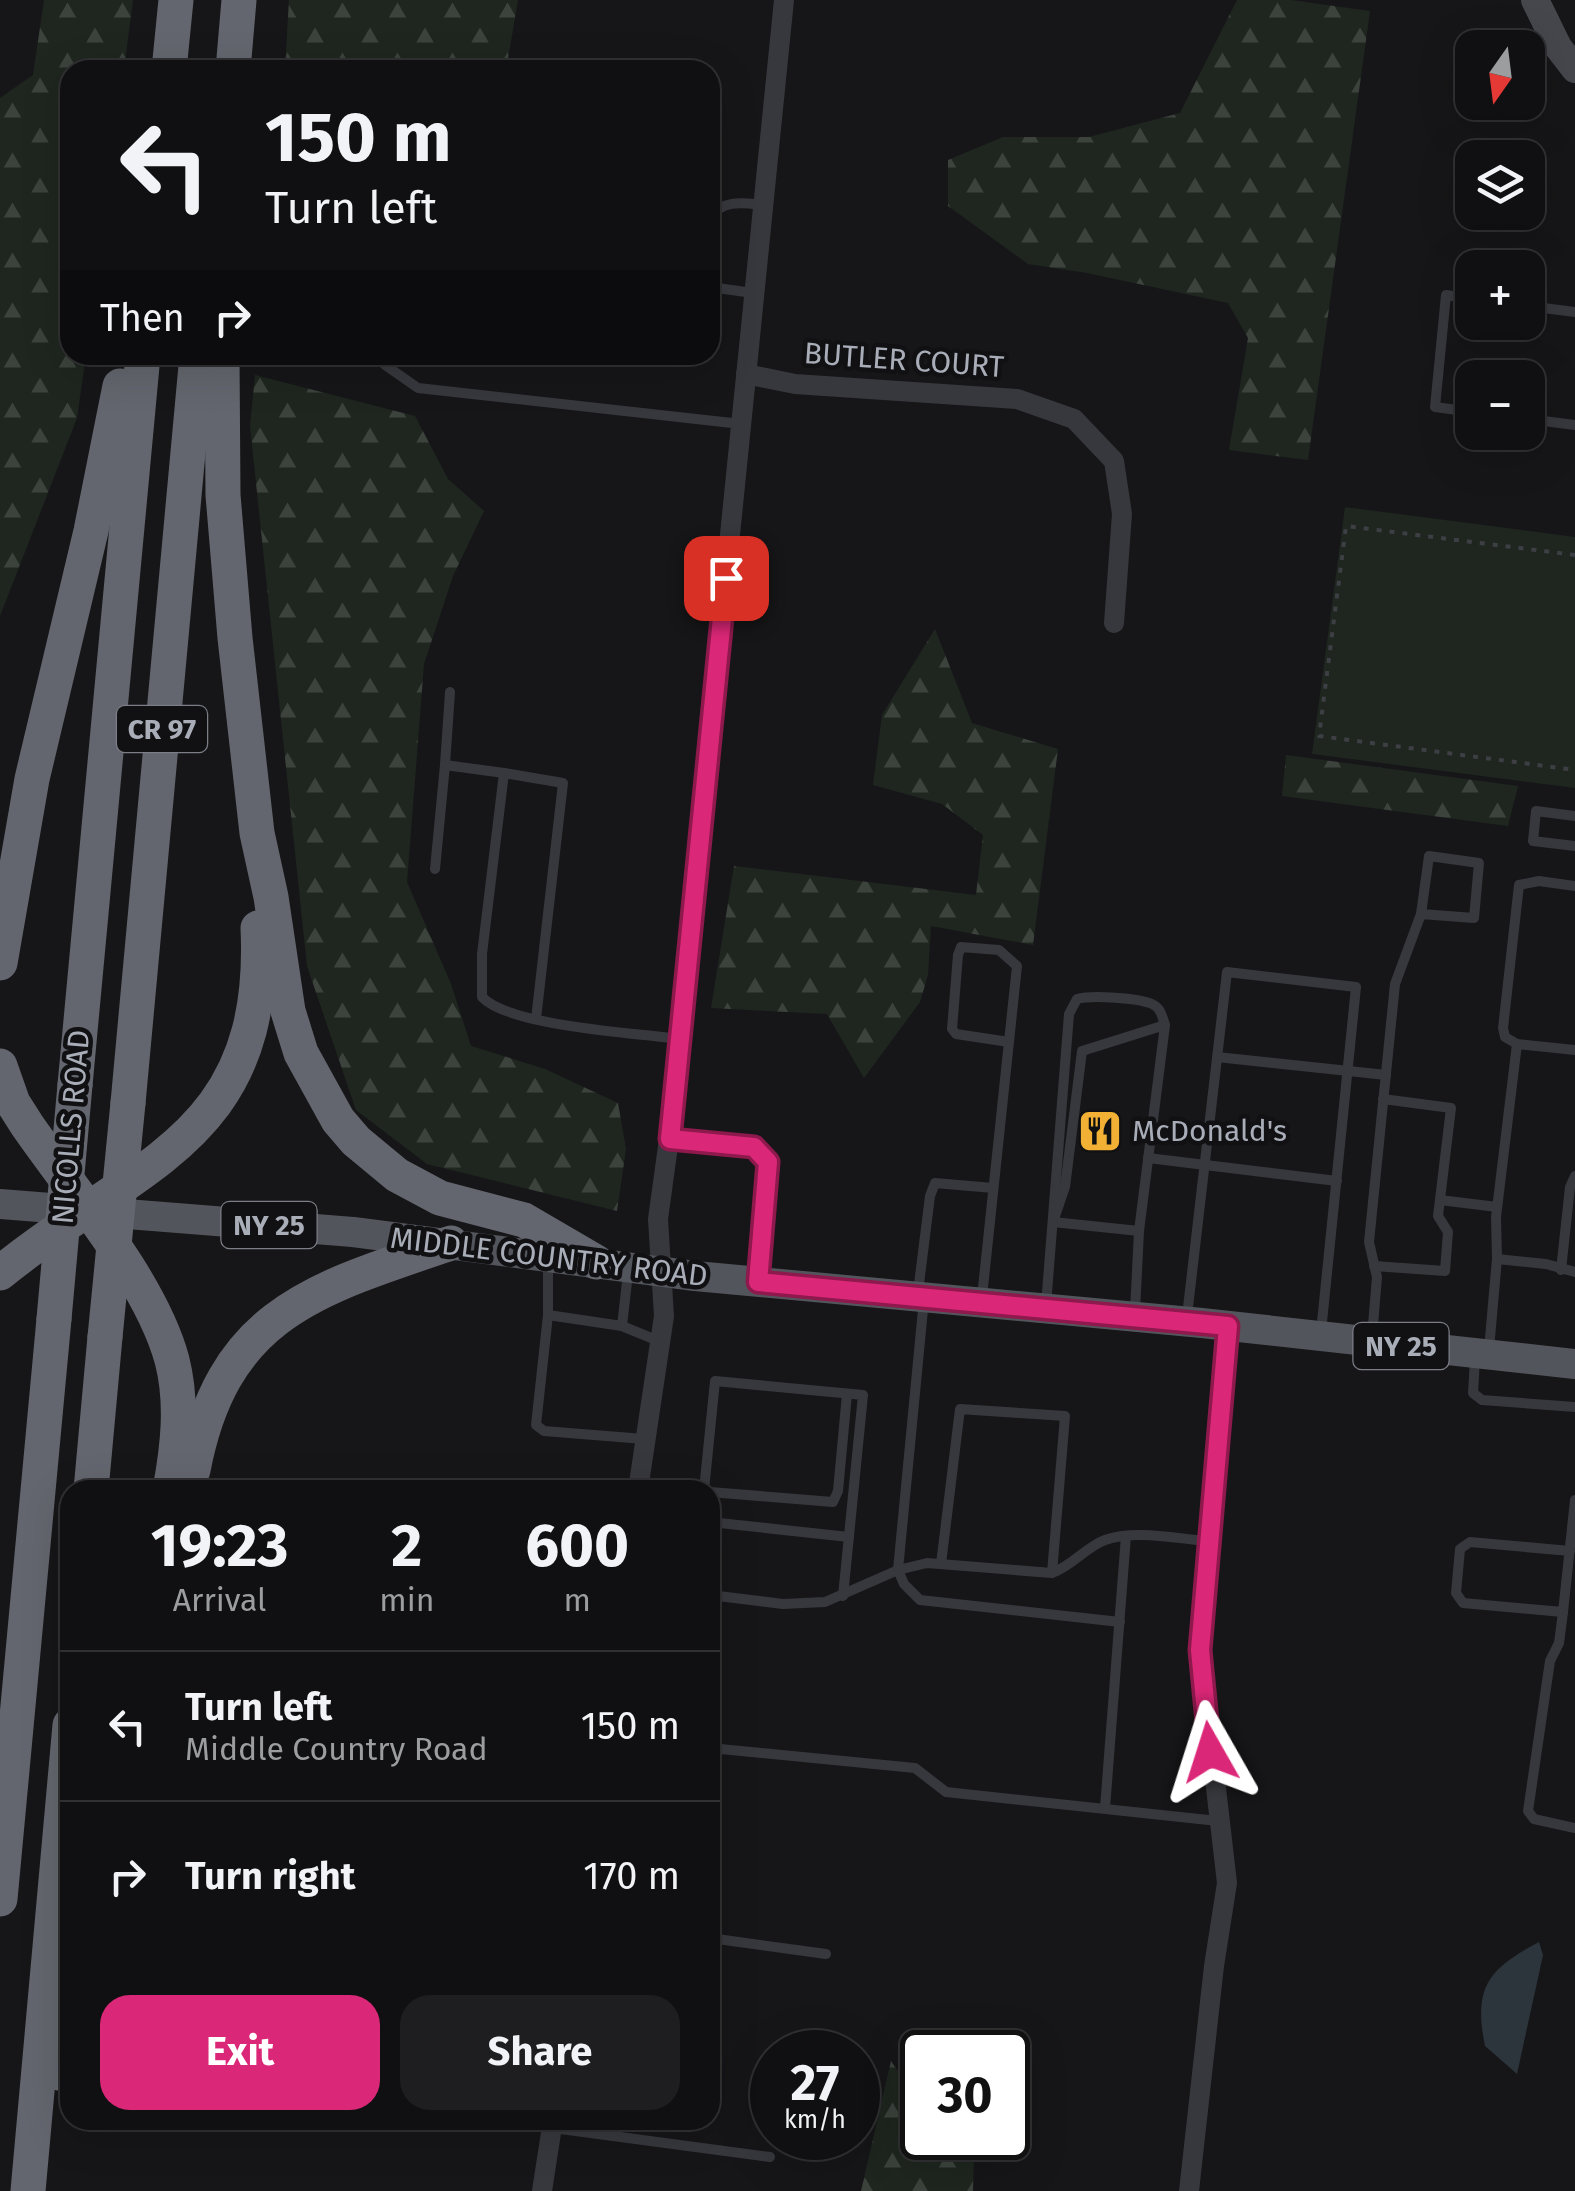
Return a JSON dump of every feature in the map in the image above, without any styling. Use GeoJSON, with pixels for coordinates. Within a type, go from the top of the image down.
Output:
{"type":"FeatureCollection","features":[{"type":"Feature","properties":{"kind":"highway"},"geometry":{"type":"LineString","coordinates":[[170,60],[176,0]]}},
{"type":"Feature","properties":{"kind":"highway"},"geometry":{"type":"LineString","coordinates":[[233,60],[239,0]]}},
{"type":"Feature","properties":{"kind":"highway"},"geometry":{"type":"LineString","coordinates":[[0,963],[32,779],[87,550],[124,365]]}},
{"type":"Feature","properties":{"kind":"highway","name":"NICOLLS ROAD"},"geometry":{"type":"LineString","coordinates":[[0,1899],[142,365]]}},
{"type":"Feature","properties":{"kind":"highway","name":"NICOLLS ROAD"},"geometry":{"type":"LineString","coordinates":[[93,1480],[196,365]]}},
{"type":"Feature","properties":{"kind":"highway"},"geometry":{"type":"LineString","coordinates":[[222,365],[228,571],[257,832],[292,1022],[311,1075],[338,1120],[376,1160],[417,1187],[462,1205],[524,1220],[628,1267]]}},
{"type":"Feature","properties":{"kind":"highway"},"geometry":{"type":"LineString","coordinates":[[0,865],[32,779]]}},
{"type":"Feature","properties":{"kind":"highway"},"geometry":{"type":"LineString","coordinates":[[0,1273],[164,1156],[194,1130],[224,1090],[252,1027],[259,972],[257,832]]}},
{"type":"Feature","properties":{"kind":"highway"},"geometry":{"type":"LineString","coordinates":[[0,1066],[13,1103],[151,1306],[170,1353],[179,1415],[171,1480]]}},
{"type":"Feature","properties":{"kind":"highway"},"geometry":{"type":"LineString","coordinates":[[191,1480],[212,1401],[234,1362],[267,1326],[304,1298],[336,1283],[451,1244]]}},
{"type":"Feature","properties":{"kind":"highway"},"geometry":{"type":"LineString","coordinates":[[31,2191],[60,1844]]}},
{"type":"Feature","properties":{"kind":"highway"},"geometry":{"type":"LineString","coordinates":[[31,2191],[60,2058]]}},
{"type":"Feature","properties":{"kind":"main road","name":"MIDDLE COUNTRY ROAD"},"geometry":{"type":"LineString","coordinates":[[0,1204],[353,1232],[758,1282],[1228,1326],[1575,1364]]}},
{"type":"Feature","properties":{"kind":"street"},"geometry":{"type":"LineString","coordinates":[[639,1480],[664,1316],[628,1267],[658,1219],[670,1139],[784,0]]}},
{"type":"Feature","properties":{"kind":"street"},"geometry":{"type":"LineString","coordinates":[[1535,0],[1575,69]]}},
{"type":"Feature","properties":{"kind":"street","name":"BUTLER COURT"},"geometry":{"type":"LineString","coordinates":[[746,374],[795,384],[1017,398],[1074,419],[1114,461],[1122,514],[1114,623]]}},
{"type":"Feature","properties":{"kind":"street"},"geometry":{"type":"LineString","coordinates":[[1189,2191],[1227,1883],[1200,1650],[1228,1326]]}},
{"type":"Feature","properties":{"kind":"street"},"geometry":{"type":"LineString","coordinates":[[542,2191],[551,2130]]}},
{"type":"Feature","properties":{"kind":"lane"},"geometry":{"type":"LineString","coordinates":[[1545,38],[1552,35]]}},
{"type":"Feature","properties":{"kind":"lane"},"geometry":{"type":"LineString","coordinates":[[720,208],[740,202],[763,205]]}},
{"type":"Feature","properties":{"kind":"lane"},"geometry":{"type":"LineString","coordinates":[[720,289],[754,294]]}},
{"type":"Feature","properties":{"kind":"lane"},"geometry":{"type":"LineString","coordinates":[[1455,296],[1446,295],[1435,407],[1455,410]]}},
{"type":"Feature","properties":{"kind":"lane"},"geometry":{"type":"LineString","coordinates":[[1545,308],[1575,312]]}},
{"type":"Feature","properties":{"kind":"lane"},"geometry":{"type":"LineString","coordinates":[[386,365],[418,388],[741,424]]}},
{"type":"Feature","properties":{"kind":"lane"},"geometry":{"type":"LineString","coordinates":[[1545,421],[1575,425]]}},
{"type":"Feature","properties":{"kind":"lane"},"geometry":{"type":"LineString","coordinates":[[435,869],[450,692]]}},
{"type":"Feature","properties":{"kind":"lane"},"geometry":{"type":"LineString","coordinates":[[446,765],[563,783],[536,1019]]}},
{"type":"Feature","properties":{"kind":"lane"},"geometry":{"type":"LineString","coordinates":[[504,773],[482,997],[513,1015],[680,1040]]}},
{"type":"Feature","properties":{"kind":"lane"},"geometry":{"type":"LineString","coordinates":[[1575,816],[1536,812],[1533,841],[1575,846]]}},
{"type":"Feature","properties":{"kind":"lane"},"geometry":{"type":"LineString","coordinates":[[1371,1343],[1377,1278],[1369,1242],[1395,984],[1421,914],[1429,856],[1480,863],[1474,918],[1421,914]]}},
{"type":"Feature","properties":{"kind":"lane"},"geometry":{"type":"LineString","coordinates":[[1575,886],[1540,881],[1519,886],[1502,1028],[1505,1038],[1518,1044],[1575,1050]]}},
{"type":"Feature","properties":{"kind":"lane"},"geometry":{"type":"LineString","coordinates":[[981,1303],[993,1188],[1009,1042],[1017,966],[998,950],[962,946],[952,1029],[956,1034],[1009,1042]]}},
{"type":"Feature","properties":{"kind":"lane"},"geometry":{"type":"LineString","coordinates":[[1186,1322],[1227,972],[1356,986],[1320,1338]]}},
{"type":"Feature","properties":{"kind":"lane"},"geometry":{"type":"LineString","coordinates":[[1046,1309],[1069,1014],[1077,1000],[1088,996],[1151,1003],[1161,1010],[1165,1024],[1139,1231],[1134,1317]]}},
{"type":"Feature","properties":{"kind":"lane"},"geometry":{"type":"LineString","coordinates":[[1052,1222],[1065,1187],[1082,1051],[1165,1024]]}},
{"type":"Feature","properties":{"kind":"lane"},"geometry":{"type":"LineString","coordinates":[[1518,1044],[1497,1206],[1498,1258],[1474,1393],[1482,1400],[1575,1407]]}},
{"type":"Feature","properties":{"kind":"lane"},"geometry":{"type":"LineString","coordinates":[[1217,1058],[1386,1076]]}},
{"type":"Feature","properties":{"kind":"lane"},"geometry":{"type":"LineString","coordinates":[[1374,1266],[1445,1272],[1448,1232],[1438,1216],[1450,1108],[1383,1099]]}},
{"type":"Feature","properties":{"kind":"lane"},"geometry":{"type":"LineString","coordinates":[[670,1139],[754,1147],[768,1162],[758,1282]]}},
{"type":"Feature","properties":{"kind":"lane"},"geometry":{"type":"LineString","coordinates":[[1148,1158],[1337,1180]]}},
{"type":"Feature","properties":{"kind":"lane"},"geometry":{"type":"LineString","coordinates":[[1561,1270],[1570,1187],[1575,1176]]}},
{"type":"Feature","properties":{"kind":"lane"},"geometry":{"type":"LineString","coordinates":[[993,1188],[935,1183],[930,1196],[898,1570],[904,1584],[920,1600],[1120,1622]]}},
{"type":"Feature","properties":{"kind":"lane"},"geometry":{"type":"LineString","coordinates":[[1440,1200],[1497,1206]]}},
{"type":"Feature","properties":{"kind":"lane"},"geometry":{"type":"LineString","coordinates":[[1052,1222],[1139,1231]]}},
{"type":"Feature","properties":{"kind":"lane"},"geometry":{"type":"LineString","coordinates":[[548,1256],[548,1314],[536,1426],[544,1432],[644,1438]]}},
{"type":"Feature","properties":{"kind":"lane"},"geometry":{"type":"LineString","coordinates":[[1498,1258],[1575,1272]]}},
{"type":"Feature","properties":{"kind":"lane"},"geometry":{"type":"LineString","coordinates":[[622,1326],[628,1267]]}},
{"type":"Feature","properties":{"kind":"lane"},"geometry":{"type":"LineString","coordinates":[[548,1314],[622,1326],[661,1342]]}},
{"type":"Feature","properties":{"kind":"lane"},"geometry":{"type":"LineString","coordinates":[[708,1480],[716,1381],[863,1395],[843,1596]]}},
{"type":"Feature","properties":{"kind":"lane"},"geometry":{"type":"LineString","coordinates":[[720,1492],[832,1502],[838,1492],[847,1394]]}},
{"type":"Feature","properties":{"kind":"lane"},"geometry":{"type":"LineString","coordinates":[[941,1564],[960,1409],[1065,1416],[1052,1573]]}},
{"type":"Feature","properties":{"kind":"lane"},"geometry":{"type":"LineString","coordinates":[[1575,1500],[1559,1643],[1550,1661],[1528,1811],[1534,1820],[1575,1828]]}},
{"type":"Feature","properties":{"kind":"lane"},"geometry":{"type":"LineString","coordinates":[[720,1523],[849,1536]]}},
{"type":"Feature","properties":{"kind":"lane"},"geometry":{"type":"LineString","coordinates":[[720,1596],[783,1604],[824,1602],[898,1570],[927,1563],[1052,1573],[1068,1567],[1103,1540],[1126,1536],[1209,1541]]}},
{"type":"Feature","properties":{"kind":"lane"},"geometry":{"type":"LineString","coordinates":[[1105,1808],[1126,1536]]}},
{"type":"Feature","properties":{"kind":"lane"},"geometry":{"type":"LineString","coordinates":[[1563,1612],[1463,1603],[1456,1593],[1460,1548],[1470,1542],[1570,1552]]}},
{"type":"Feature","properties":{"kind":"lane"},"geometry":{"type":"LineString","coordinates":[[720,1749],[914,1768],[946,1792],[1218,1820]]}},
{"type":"Feature","properties":{"kind":"lane"},"geometry":{"type":"LineString","coordinates":[[720,1939],[826,1954]]}},
{"type":"Feature","properties":{"kind":"lane"},"geometry":{"type":"LineString","coordinates":[[592,2130],[750,2154]]}},
{"type":"Feature","properties":{"kind":"path"},"geometry":{"type":"LineString","coordinates":[[1575,555],[1346,526],[1318,736],[1575,770]]}},
{"type":"Feature","properties":{"kind":"green space"},"geometry":{"type":"Polygon","coordinates":[[[44,0],[133,0],[125,60],[60,60],[60,365],[85,365],[77,418],[0,616],[0,98],[33,75],[44,0]]]}},
{"type":"Feature","properties":{"kind":"green space"},"geometry":{"type":"Polygon","coordinates":[[[289,0],[518,0],[508,60],[286,60],[289,0]]]}},
{"type":"Feature","properties":{"kind":"green space"},"geometry":{"type":"Polygon","coordinates":[[[1237,0],[1291,0],[1370,11],[1308,460],[1229,450],[1248,338],[1228,303],[1028,264],[948,206],[948,160],[1003,137],[1089,137],[1180,113],[1237,0]]]}},
{"type":"Feature","properties":{"kind":"green space"},"geometry":{"type":"Polygon","coordinates":[[[255,375],[415,416],[448,479],[484,511],[453,576],[424,664],[407,882],[451,984],[471,1046],[545,1069],[618,1103],[626,1149],[617,1211],[427,1164],[356,1110],[307,966],[250,426],[255,375]]]}},
{"type":"Feature","properties":{"kind":"green space"},"geometry":{"type":"Polygon","coordinates":[[[1345,507],[1575,537],[1575,788],[1312,754],[1345,507]]]}},
{"type":"Feature","properties":{"kind":"green space"},"geometry":{"type":"Polygon","coordinates":[[[935,629],[972,723],[1058,749],[1033,945],[931,926],[928,975],[920,1002],[864,1078],[827,1014],[711,1008],[734,866],[976,895],[983,835],[942,804],[873,785],[882,715],[935,629]]]}},
{"type":"Feature","properties":{"kind":"green space"},"geometry":{"type":"Polygon","coordinates":[[[1286,755],[1518,786],[1508,826],[1282,796],[1286,755]]]}},
{"type":"Feature","properties":{"kind":"green space"},"geometry":{"type":"Polygon","coordinates":[[[891,2061],[900,2074],[900,2160],[974,2160],[973,2191],[861,2191],[868,2160],[880,2160],[880,2109],[891,2061]]]}},
{"type":"Feature","properties":{"kind":"shaded area"},"geometry":{"type":"Polygon","coordinates":[[[1539,1942],[1543,1955],[1517,2074],[1485,2046],[1483,1994],[1496,1971],[1539,1942]]]}},
{"type":"Feature","properties":{"kind":"place","name":"McDonald's"},"geometry":{"type":"Point","coordinates":[1100,1131]}},
{"type":"Feature","properties":{"kind":"route"},"geometry":{"type":"LineString","coordinates":[[726,578],[670,1139],[754,1147],[768,1162],[758,1282],[1228,1326],[1200,1650],[1210,1752]]}}]}
